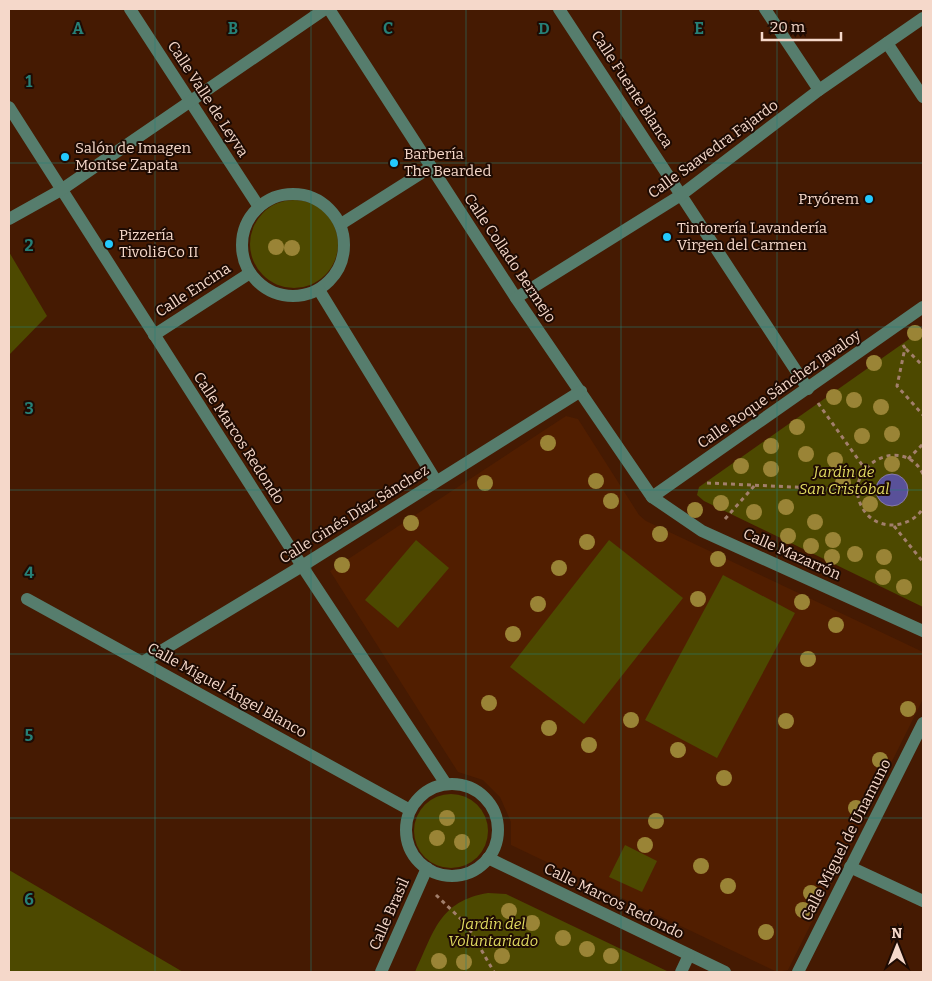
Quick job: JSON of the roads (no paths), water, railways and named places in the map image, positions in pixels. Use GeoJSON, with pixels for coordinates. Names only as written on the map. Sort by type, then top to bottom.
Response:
{"type":"FeatureCollection","features":[{"type":"Feature","properties":{"kind":"street","name":"Calle Valle de Leyva"},"geometry":{"type":"LineString","coordinates":[[130,9],[259,207]]}},
{"type":"Feature","properties":{"kind":"street"},"geometry":{"type":"LineString","coordinates":[[9,219],[61,190],[325,9]]}},
{"type":"Feature","properties":{"kind":"street","name":"Calle Collado Bermejo"},"geometry":{"type":"LineString","coordinates":[[330,9],[516,298],[652,496]]}},
{"type":"Feature","properties":{"kind":"street","name":"Calle Fuente Blanca"},"geometry":{"type":"LineString","coordinates":[[559,9],[808,388]]}},
{"type":"Feature","properties":{"kind":"street"},"geometry":{"type":"LineString","coordinates":[[766,9],[819,90]]}},
{"type":"Feature","properties":{"kind":"street","name":"Calle Saavedra Fajardo"},"geometry":{"type":"LineString","coordinates":[[516,298],[682,195],[819,90],[923,18]]}},
{"type":"Feature","properties":{"kind":"street"},"geometry":{"type":"LineString","coordinates":[[887,43],[923,97]]}},
{"type":"Feature","properties":{"kind":"street","name":"Calle Marcos Redondo"},"geometry":{"type":"LineString","coordinates":[[9,107],[302,566],[446,784]]}},
{"type":"Feature","properties":{"kind":"street"},"geometry":{"type":"LineString","coordinates":[[341,224],[431,167]]}},
{"type":"Feature","properties":{"kind":"street"},"geometry":{"type":"LineString","coordinates":[[291,194],[309,196],[325,204],[341,224],[344,232],[345,249],[341,265],[332,280],[319,290],[304,295],[289,296],[274,293],[260,284],[250,273],[244,260],[242,245],[247,224],[259,207],[274,197],[291,194]]}},
{"type":"Feature","properties":{"kind":"street","name":"Calle Encina"},"geometry":{"type":"LineString","coordinates":[[154,335],[250,273]]}},
{"type":"Feature","properties":{"kind":"street"},"geometry":{"type":"LineString","coordinates":[[319,290],[436,481]]}},
{"type":"Feature","properties":{"kind":"street","name":"Calle Roque Sánchez Javaloy"},"geometry":{"type":"LineString","coordinates":[[652,496],[923,307]]}},
{"type":"Feature","properties":{"kind":"street","name":"Calle Ginés Díaz Sánchez"},"geometry":{"type":"LineString","coordinates":[[143,662],[302,566],[581,391]]}},
{"type":"Feature","properties":{"kind":"street","name":"Calle Mazarrón"},"geometry":{"type":"LineString","coordinates":[[652,496],[702,531],[923,632]]}},
{"type":"Feature","properties":{"kind":"street","name":"Calle Miguel Ángel Blanco"},"geometry":{"type":"LineString","coordinates":[[28,599],[410,810]]}},
{"type":"Feature","properties":{"kind":"street","name":"Calle Miguel de Unamuno"},"geometry":{"type":"LineString","coordinates":[[798,972],[923,723]]}},
{"type":"Feature","properties":{"kind":"street"},"geometry":{"type":"LineString","coordinates":[[446,784],[461,785],[476,790],[488,800],[495,814],[498,829],[496,844],[488,858],[477,869],[463,875],[448,876],[434,872],[420,864],[411,853],[406,839],[406,825],[410,810],[418,798],[431,788],[446,784]]}},
{"type":"Feature","properties":{"kind":"street","name":"Calle Marcos Redondo"},"geometry":{"type":"LineString","coordinates":[[488,858],[725,972]]}},
{"type":"Feature","properties":{"kind":"street"},"geometry":{"type":"LineString","coordinates":[[850,867],[923,901]]}},
{"type":"Feature","properties":{"kind":"street","name":"Calle Brasil"},"geometry":{"type":"LineString","coordinates":[[380,972],[427,868]]}},
{"type":"Feature","properties":{"kind":"street"},"geometry":{"type":"LineString","coordinates":[[681,972],[689,955]]}},
{"type":"Feature","properties":{"kind":"place","name":"Salón de Imagen Montse Zapata"},"geometry":{"type":"Point","coordinates":[65,157]}},
{"type":"Feature","properties":{"kind":"place","name":"Barbería The Bearded"},"geometry":{"type":"Point","coordinates":[394,163]}},
{"type":"Feature","properties":{"kind":"place","name":"Pryórem"},"geometry":{"type":"Point","coordinates":[869,199]}},
{"type":"Feature","properties":{"kind":"place","name":"Tintorería Lavandería Virgen del Carmen"},"geometry":{"type":"Point","coordinates":[667,237]}},
{"type":"Feature","properties":{"kind":"place","name":"Pizzería Tivoli&Co II"},"geometry":{"type":"Point","coordinates":[109,244]}},
{"type":"Feature","properties":{"kind":"park label","name":"Jardín de San Cristóbal"},"geometry":{"type":"Point","coordinates":[844,480]}},
{"type":"Feature","properties":{"kind":"park label","name":"Jardín del Voluntariado"},"geometry":{"type":"Point","coordinates":[493,932]}}]}
